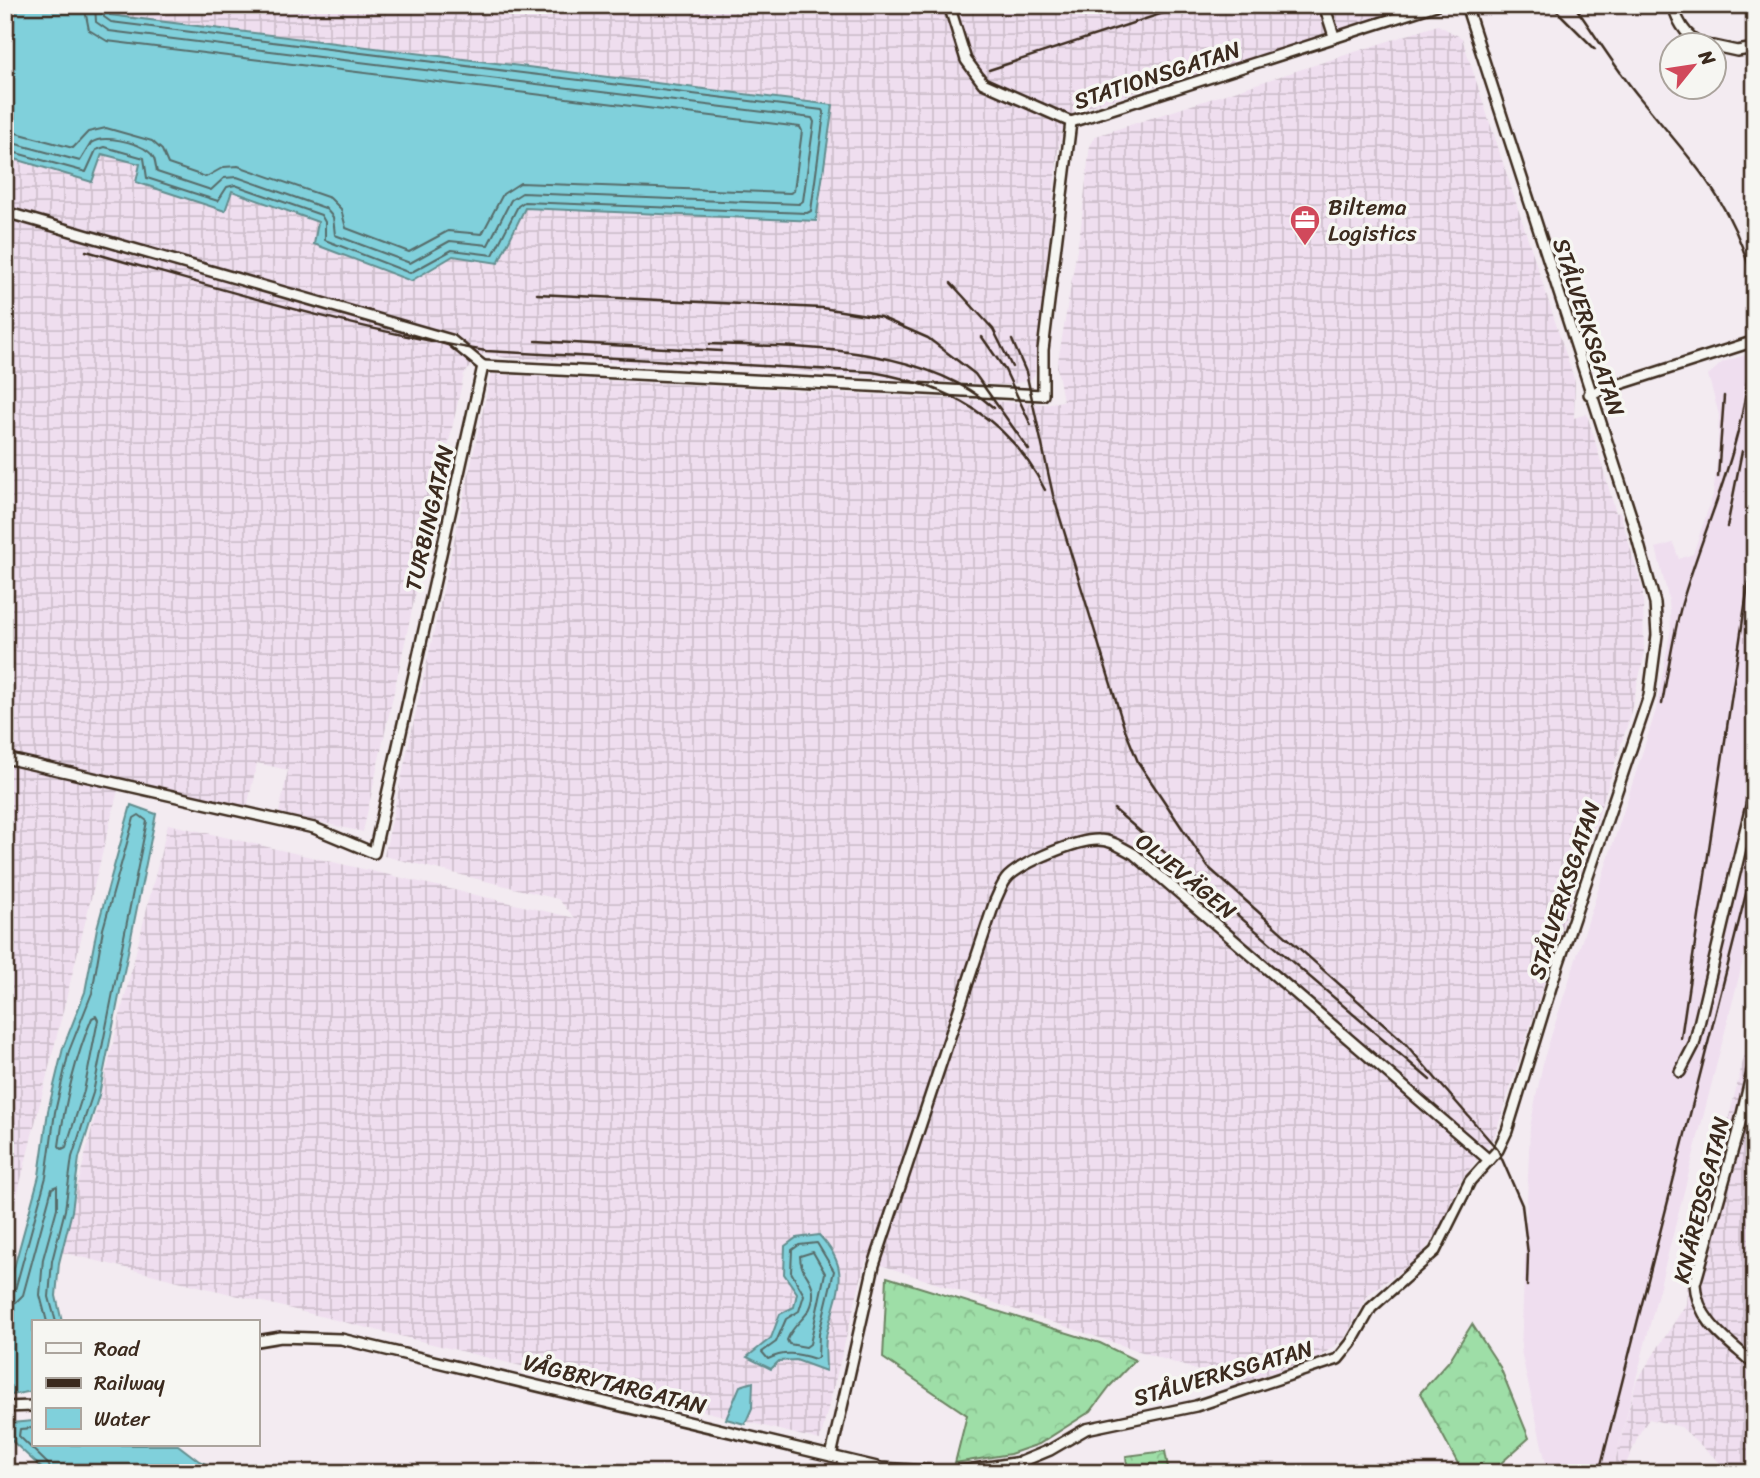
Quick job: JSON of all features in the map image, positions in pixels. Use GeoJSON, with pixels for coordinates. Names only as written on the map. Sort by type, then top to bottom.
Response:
{"type":"FeatureCollection","features":[{"type":"Feature","properties":{"kind":"street"},"geometry":{"type":"LineString","coordinates":[[949,5],[966,60],[984,83],[1071,122]]}},
{"type":"Feature","properties":{"kind":"street"},"geometry":{"type":"LineString","coordinates":[[1324,5],[1334,36]]}},
{"type":"Feature","properties":{"kind":"street","name":"STATIONSGATAN"},"geometry":{"type":"LineString","coordinates":[[483,366],[1043,395],[1043,350],[1071,122],[1436,5]]}},
{"type":"Feature","properties":{"kind":"street","name":"STÅLVERKSGATAN"},"geometry":{"type":"LineString","coordinates":[[961,1472],[1021,1462],[1050,1450],[1086,1429],[1196,1406],[1338,1359],[1351,1343],[1371,1308],[1435,1251],[1470,1181],[1498,1150],[1507,1131],[1556,971],[1649,696],[1655,664],[1656,614],[1648,571],[1466,5]]}},
{"type":"Feature","properties":{"kind":"street"},"geometry":{"type":"LineString","coordinates":[[1673,5],[1679,24],[1688,32]]}},
{"type":"Feature","properties":{"kind":"street"},"geometry":{"type":"LineString","coordinates":[[1728,49],[1737,51],[1755,48]]}},
{"type":"Feature","properties":{"kind":"street"},"geometry":{"type":"LineString","coordinates":[[5,212],[451,340],[483,366]]}},
{"type":"Feature","properties":{"kind":"street"},"geometry":{"type":"LineString","coordinates":[[1589,394],[1755,341]]}},
{"type":"Feature","properties":{"kind":"street","name":"TURBINGATAN"},"geometry":{"type":"LineString","coordinates":[[5,758],[314,828],[374,853],[483,366]]}},
{"type":"Feature","properties":{"kind":"street"},"geometry":{"type":"LineString","coordinates":[[1680,1072],[1694,1045],[1755,789]]}},
{"type":"Feature","properties":{"kind":"street","name":"OLJEVÄGEN"},"geometry":{"type":"LineString","coordinates":[[831,1456],[874,1265],[986,928],[1004,883],[1017,870],[1084,840],[1113,842],[1145,863],[1489,1160]]}},
{"type":"Feature","properties":{"kind":"street","name":"KNÄREDSGATAN"},"geometry":{"type":"LineString","coordinates":[[1755,1060],[1695,1284],[1699,1309],[1709,1322],[1755,1365]]}},
{"type":"Feature","properties":{"kind":"street","name":"VÅGBRYTARGATAN"},"geometry":{"type":"LineString","coordinates":[[259,1341],[281,1337],[341,1339],[881,1468],[961,1472]]}},
{"type":"Feature","properties":{"kind":"street"},"geometry":{"type":"LineString","coordinates":[[5,1407],[32,1406]]}},
{"type":"Feature","properties":{"kind":"shaded area"},"geometry":{"type":"Polygon","coordinates":[[[110,5],[1423,5],[1074,111],[1063,129],[1058,150],[1035,374],[1030,380],[1008,385],[761,368],[506,358],[484,353],[464,374],[363,832],[279,813],[288,770],[257,763],[247,807],[121,778],[5,1244],[5,156],[92,181],[102,153],[141,164],[136,181],[225,211],[231,191],[319,222],[432,270],[453,256],[498,263],[525,208],[816,221],[833,105],[110,15],[110,5]]]}},
{"type":"Feature","properties":{"kind":"shaded area"},"geometry":{"type":"Polygon","coordinates":[[[1438,25],[1462,38],[1575,382],[1574,418],[1587,414],[1616,513],[1620,512],[1643,591],[1644,657],[1628,723],[1495,1135],[1460,1182],[1440,1228],[1421,1256],[1369,1294],[1344,1339],[1319,1357],[1238,1384],[866,1260],[820,1440],[61,1252],[168,824],[575,918],[558,899],[384,856],[491,374],[1044,404],[1063,401],[1057,367],[1081,226],[1090,144],[1096,136],[1438,25]]]}},
{"type":"Feature","properties":{"kind":"shaded area"},"geometry":{"type":"Polygon","coordinates":[[[1755,352],[1755,914],[1612,1473],[1548,1473],[1521,1351],[1530,1127],[1544,1058],[1656,710],[1671,628],[1669,601],[1656,548],[1673,543],[1679,559],[1693,554],[1713,495],[1717,463],[1719,415],[1708,375],[1723,362],[1755,352]]]}},
{"type":"Feature","properties":{"kind":"shaded area"},"geometry":{"type":"Polygon","coordinates":[[[1755,1013],[1755,1473],[1731,1473],[1681,1427],[1649,1419],[1640,1432],[1622,1473],[1612,1473],[1636,1382],[1686,1304],[1688,1281],[1755,1013]]]}},
{"type":"Feature","properties":{"kind":"green space"},"geometry":{"type":"Polygon","coordinates":[[[887,1277],[1100,1343],[1135,1360],[1091,1411],[1039,1444],[1010,1454],[955,1463],[967,1415],[883,1358],[887,1277]]]}},
{"type":"Feature","properties":{"kind":"green space"},"geometry":{"type":"Polygon","coordinates":[[[1472,1324],[1500,1367],[1529,1438],[1490,1473],[1463,1473],[1420,1393],[1449,1361],[1472,1324]]]}},
{"type":"Feature","properties":{"kind":"green space"},"geometry":{"type":"Polygon","coordinates":[[[1165,1451],[1169,1473],[1128,1473],[1126,1456],[1165,1451]]]}},
{"type":"Feature","properties":{"kind":"water"},"geometry":{"type":"Polygon","coordinates":[[[5,5],[110,5],[110,15],[833,105],[816,221],[525,208],[498,263],[453,256],[411,281],[314,244],[318,222],[232,191],[225,211],[136,182],[140,164],[102,154],[92,182],[5,156],[5,5]]]}},
{"type":"Feature","properties":{"kind":"water"},"geometry":{"type":"Polygon","coordinates":[[[131,805],[156,814],[99,1095],[79,1158],[72,1211],[59,1263],[56,1296],[62,1320],[32,1320],[32,1391],[6,1396],[5,1301],[39,1176],[48,1111],[63,1048],[85,992],[97,928],[131,805]]]}},
{"type":"Feature","properties":{"kind":"water"},"geometry":{"type":"Polygon","coordinates":[[[819,1235],[830,1248],[839,1271],[838,1293],[826,1337],[826,1371],[796,1360],[779,1361],[771,1369],[747,1357],[771,1338],[780,1314],[794,1307],[797,1293],[784,1274],[785,1246],[796,1238],[819,1235]]]}},
{"type":"Feature","properties":{"kind":"water"},"geometry":{"type":"Polygon","coordinates":[[[753,1382],[752,1408],[745,1424],[726,1419],[740,1386],[753,1382]]]}},
{"type":"Feature","properties":{"kind":"water"},"geometry":{"type":"Polygon","coordinates":[[[32,1421],[32,1446],[179,1446],[199,1461],[225,1473],[47,1473],[11,1440],[11,1423],[32,1421]]]}},
{"type":"Feature","properties":{"kind":"railway"},"geometry":{"type":"LineString","coordinates":[[989,70],[1188,5]]}},
{"type":"Feature","properties":{"kind":"railway"},"geometry":{"type":"LineString","coordinates":[[1551,5],[1595,49]]}},
{"type":"Feature","properties":{"kind":"railway"},"geometry":{"type":"LineString","coordinates":[[1574,5],[1631,87],[1710,186],[1736,233],[1755,290]]}},
{"type":"Feature","properties":{"kind":"railway"},"geometry":{"type":"LineString","coordinates":[[86,251],[335,319],[486,351],[872,372],[900,378],[951,396],[994,424],[1013,443],[1045,490]]}},
{"type":"Feature","properties":{"kind":"railway"},"geometry":{"type":"LineString","coordinates":[[951,283],[993,329],[1012,367]]}},
{"type":"Feature","properties":{"kind":"railway"},"geometry":{"type":"LineString","coordinates":[[537,294],[822,308],[880,317],[928,338],[975,374],[1029,450]]}},
{"type":"Feature","properties":{"kind":"railway"},"geometry":{"type":"LineString","coordinates":[[982,337],[1005,370],[1031,425]]}},
{"type":"Feature","properties":{"kind":"railway"},"geometry":{"type":"LineString","coordinates":[[1012,340],[1026,372],[1053,495],[1124,727],[1138,762],[1208,867],[1403,1041],[1498,1150],[1522,1205],[1528,1254],[1527,1286]]}},
{"type":"Feature","properties":{"kind":"railway"},"geometry":{"type":"LineString","coordinates":[[536,341],[721,351]]}},
{"type":"Feature","properties":{"kind":"railway"},"geometry":{"type":"LineString","coordinates":[[710,344],[821,349],[896,361],[932,372],[965,387],[994,408]]}},
{"type":"Feature","properties":{"kind":"railway"},"geometry":{"type":"LineString","coordinates":[[1662,704],[1682,603],[1729,462],[1744,405],[1748,375]]}},
{"type":"Feature","properties":{"kind":"railway"},"geometry":{"type":"LineString","coordinates":[[1718,477],[1724,396]]}},
{"type":"Feature","properties":{"kind":"railway"},"geometry":{"type":"LineString","coordinates":[[1727,527],[1742,451]]}},
{"type":"Feature","properties":{"kind":"railway"},"geometry":{"type":"LineString","coordinates":[[1681,1038],[1755,538]]}},
{"type":"Feature","properties":{"kind":"railway"},"geometry":{"type":"LineString","coordinates":[[1114,809],[1430,1080]]}},
{"type":"Feature","properties":{"kind":"railway"},"geometry":{"type":"LineString","coordinates":[[1599,1473],[1755,858]]}},
{"type":"Feature","properties":{"kind":"place","name":"Biltema Logistics"},"geometry":{"type":"Point","coordinates":[1305,247]}}]}
